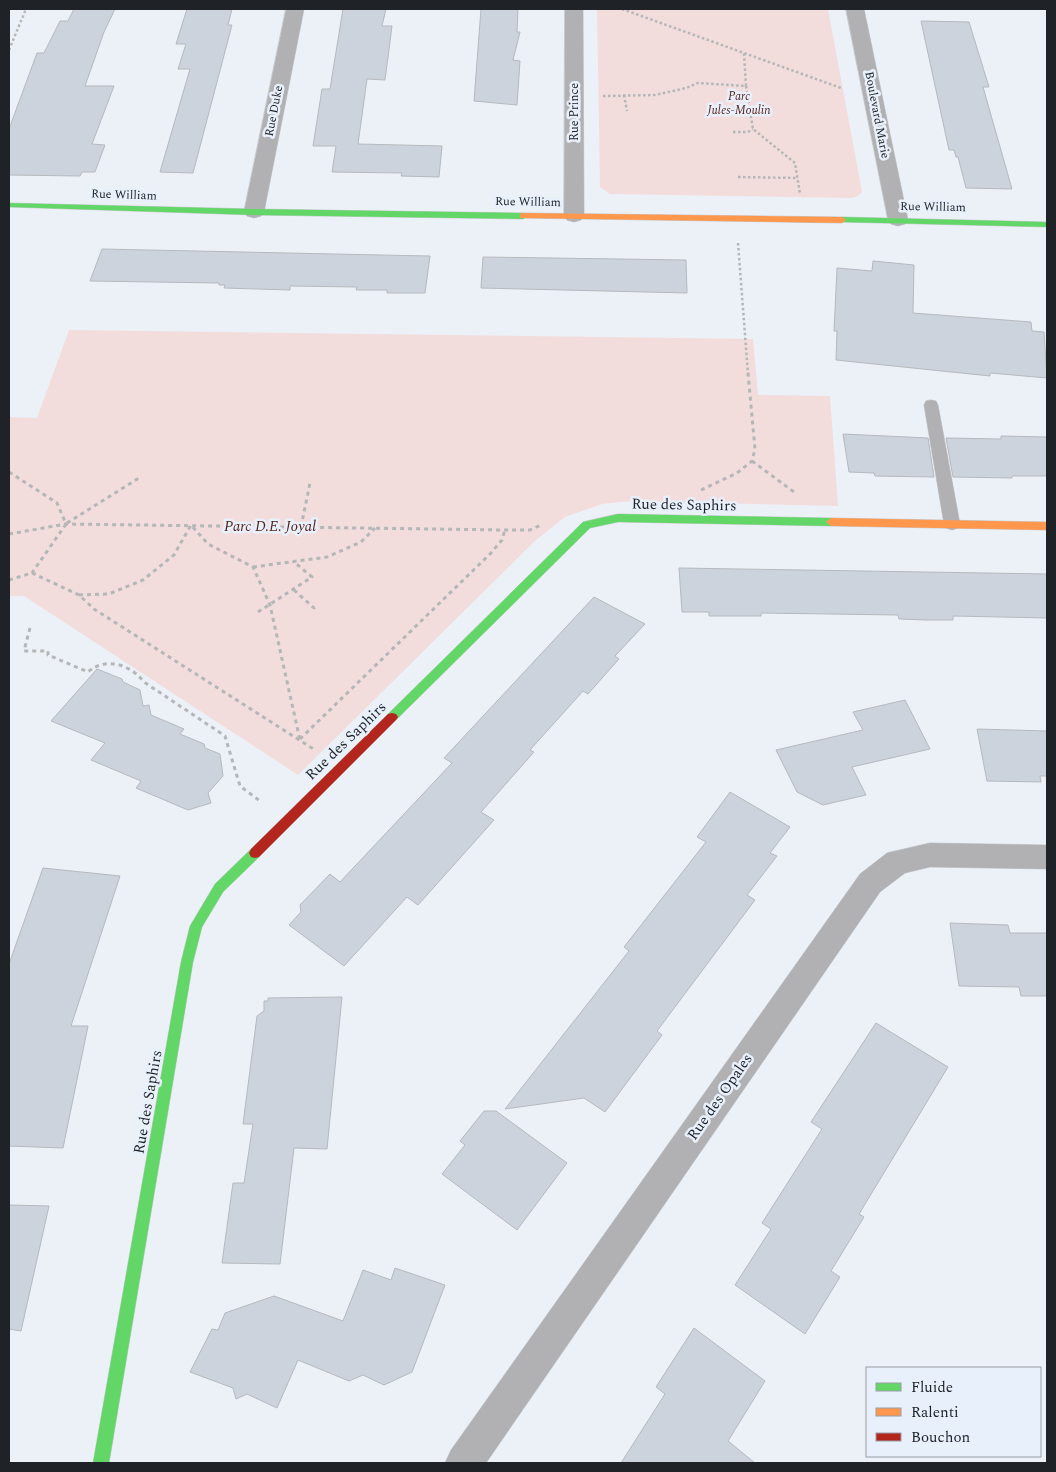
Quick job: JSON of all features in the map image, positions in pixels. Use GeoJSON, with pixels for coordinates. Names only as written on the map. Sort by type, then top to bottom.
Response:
{"type":"FeatureCollection","features":[{"type":"Feature","properties":{"kind":"street","name":"Rue Duke"},"geometry":{"type":"LineString","coordinates":[[254,212],[295,9]]}},
{"type":"Feature","properties":{"kind":"street","name":"Rue Prince"},"geometry":{"type":"LineString","coordinates":[[574,9],[574,216]]}},
{"type":"Feature","properties":{"kind":"street","name":"Boulevard Marie"},"geometry":{"type":"LineString","coordinates":[[855,9],[898,220]]}},
{"type":"Feature","properties":{"kind":"street","name":"Rue William"},"geometry":{"type":"LineString","coordinates":[[9,205],[254,212],[898,220],[1047,225]]}},
{"type":"Feature","properties":{"kind":"street","name":"Rue des Saphirs"},"geometry":{"type":"LineString","coordinates":[[101,1463],[186,972],[196,926],[219,888],[286,821],[587,526],[618,518],[836,524],[1047,526]]}},
{"type":"Feature","properties":{"kind":"street","name":"Rue des Opales"},"geometry":{"type":"LineString","coordinates":[[464,1463],[870,883],[897,862],[930,855],[1047,858]]}},
{"type":"Feature","properties":{"kind":"lane"},"geometry":{"type":"LineString","coordinates":[[931,406],[952,524]]}},
{"type":"Feature","properties":{"kind":"path"},"geometry":{"type":"LineString","coordinates":[[9,50],[26,9]]}},
{"type":"Feature","properties":{"kind":"path"},"geometry":{"type":"LineString","coordinates":[[622,9],[847,90]]}},
{"type":"Feature","properties":{"kind":"path"},"geometry":{"type":"LineString","coordinates":[[744,53],[746,86],[753,129],[795,163],[801,200]]}},
{"type":"Feature","properties":{"kind":"path"},"geometry":{"type":"LineString","coordinates":[[595,96],[656,95],[686,88],[698,83],[746,86]]}},
{"type":"Feature","properties":{"kind":"path"},"geometry":{"type":"LineString","coordinates":[[624,96],[627,111]]}},
{"type":"Feature","properties":{"kind":"path"},"geometry":{"type":"LineString","coordinates":[[733,132],[748,132],[753,129]]}},
{"type":"Feature","properties":{"kind":"path"},"geometry":{"type":"LineString","coordinates":[[738,178],[798,178]]}},
{"type":"Feature","properties":{"kind":"path"},"geometry":{"type":"LineString","coordinates":[[737,235],[755,450],[752,461],[737,473]]}},
{"type":"Feature","properties":{"kind":"path"},"geometry":{"type":"LineString","coordinates":[[9,472],[57,504],[66,524]]}},
{"type":"Feature","properties":{"kind":"path"},"geometry":{"type":"LineString","coordinates":[[9,580],[32,573],[66,524],[138,478]]}},
{"type":"Feature","properties":{"kind":"path"},"geometry":{"type":"LineString","coordinates":[[301,527],[310,483]]}},
{"type":"Feature","properties":{"kind":"path"},"geometry":{"type":"LineString","coordinates":[[9,534],[66,524],[506,530],[502,540],[492,553],[300,740]]}},
{"type":"Feature","properties":{"kind":"path"},"geometry":{"type":"LineString","coordinates":[[191,525],[208,544],[253,566],[328,557],[361,542],[375,528]]}},
{"type":"Feature","properties":{"kind":"path"},"geometry":{"type":"LineString","coordinates":[[79,594],[109,594],[143,580],[174,555],[191,525]]}},
{"type":"Feature","properties":{"kind":"path"},"geometry":{"type":"LineString","coordinates":[[258,612],[312,577],[293,561]]}},
{"type":"Feature","properties":{"kind":"path"},"geometry":{"type":"LineString","coordinates":[[253,566],[270,605],[300,740]]}},
{"type":"Feature","properties":{"kind":"path"},"geometry":{"type":"LineString","coordinates":[[32,573],[79,594],[94,609],[300,740],[340,768]]}},
{"type":"Feature","properties":{"kind":"path"},"geometry":{"type":"LineString","coordinates":[[294,590],[314,608],[316,607]]}},
{"type":"Feature","properties":{"kind":"path"},"geometry":{"type":"LineString","coordinates":[[30,628],[24,651],[48,652],[48,655],[88,672],[95,666],[103,664],[123,666],[134,671],[144,682],[225,736],[240,786],[286,821]]}},
{"type":"Feature","properties":{"kind":"green space","name":"Parc Jules-Moulin"},"geometry":{"type":"Polygon","coordinates":[[[597,9],[828,9],[862,192],[858,196],[851,198],[610,194],[600,187],[597,9]]]}},
{"type":"Feature","properties":{"kind":"green space","name":"Parc D.E. Joyal"},"geometry":{"type":"Polygon","coordinates":[[[69,330],[753,339],[758,395],[830,396],[838,506],[631,501],[602,504],[565,517],[536,540],[298,775],[24,596],[9,596],[9,417],[37,418],[69,330]]]}},
{"type":"Feature","properties":{"kind":"building"},"geometry":{"type":"Polygon","coordinates":[[[74,9],[115,9],[104,32],[85,86],[114,86],[92,144],[105,145],[95,172],[82,172],[80,176],[9,175],[9,129],[37,53],[44,53],[60,21],[68,21],[74,9]]]}},
{"type":"Feature","properties":{"kind":"building"},"geometry":{"type":"Polygon","coordinates":[[[187,9],[232,9],[228,25],[232,25],[193,173],[160,172],[190,69],[178,69],[186,44],[176,44],[187,9]]]}},
{"type":"Feature","properties":{"kind":"building"},"geometry":{"type":"Polygon","coordinates":[[[343,9],[386,9],[382,26],[392,26],[385,80],[367,79],[358,144],[442,146],[439,177],[401,176],[402,173],[332,172],[336,146],[313,146],[322,89],[330,89],[343,9]]]}},
{"type":"Feature","properties":{"kind":"building"},"geometry":{"type":"Polygon","coordinates":[[[481,9],[518,9],[517,32],[520,32],[513,60],[520,61],[517,105],[474,101],[481,9]]]}},
{"type":"Feature","properties":{"kind":"building"},"geometry":{"type":"Polygon","coordinates":[[[921,21],[969,22],[989,87],[983,87],[1012,189],[966,188],[958,157],[956,157],[954,150],[949,150],[921,21]]]}},
{"type":"Feature","properties":{"kind":"building"},"geometry":{"type":"Polygon","coordinates":[[[102,249],[430,256],[425,293],[387,293],[387,290],[356,290],[357,287],[290,286],[290,290],[224,288],[225,285],[219,285],[219,283],[90,281],[102,249]]]}},
{"type":"Feature","properties":{"kind":"building"},"geometry":{"type":"Polygon","coordinates":[[[483,257],[686,260],[687,293],[481,288],[483,257]]]}},
{"type":"Feature","properties":{"kind":"building"},"geometry":{"type":"Polygon","coordinates":[[[873,261],[914,265],[913,313],[1031,322],[1032,331],[1044,332],[1047,378],[990,373],[990,376],[836,360],[837,331],[834,331],[837,268],[872,271],[873,261]]]}},
{"type":"Feature","properties":{"kind":"building"},"geometry":{"type":"Polygon","coordinates":[[[843,434],[928,438],[934,477],[875,476],[874,473],[849,472],[843,434]]]}},
{"type":"Feature","properties":{"kind":"building"},"geometry":{"type":"Polygon","coordinates":[[[1001,436],[1047,437],[1047,476],[1012,476],[1012,478],[953,477],[946,438],[1001,439],[1001,436]]]}},
{"type":"Feature","properties":{"kind":"building"},"geometry":{"type":"Polygon","coordinates":[[[679,568],[1047,574],[1047,618],[953,616],[953,620],[926,620],[899,619],[898,615],[761,613],[761,616],[709,616],[709,612],[682,612],[679,568]]]}},
{"type":"Feature","properties":{"kind":"building"},"geometry":{"type":"Polygon","coordinates":[[[594,597],[645,624],[615,656],[619,659],[588,694],[583,691],[530,750],[534,752],[481,812],[494,820],[418,905],[407,897],[344,966],[289,925],[301,912],[300,905],[330,874],[340,882],[452,763],[444,758],[594,597]]]}},
{"type":"Feature","properties":{"kind":"building"},"geometry":{"type":"Polygon","coordinates":[[[97,669],[122,679],[123,682],[140,690],[143,706],[149,705],[151,715],[184,729],[180,734],[204,744],[205,748],[220,754],[223,776],[208,793],[211,803],[188,810],[136,788],[141,781],[91,760],[105,743],[51,721],[97,669]]]}},
{"type":"Feature","properties":{"kind":"building"},"geometry":{"type":"Polygon","coordinates":[[[905,700],[930,749],[852,767],[866,795],[823,805],[797,792],[776,750],[863,730],[853,712],[905,700]]]}},
{"type":"Feature","properties":{"kind":"building"},"geometry":{"type":"Polygon","coordinates":[[[977,729],[1047,731],[1047,776],[1040,776],[1041,782],[987,781],[977,729]]]}},
{"type":"Feature","properties":{"kind":"building"},"geometry":{"type":"Polygon","coordinates":[[[730,792],[790,827],[770,853],[777,856],[747,895],[755,900],[657,1031],[662,1035],[605,1112],[584,1098],[505,1109],[629,951],[624,947],[706,842],[697,837],[730,792]]]}},
{"type":"Feature","properties":{"kind":"building"},"geometry":{"type":"Polygon","coordinates":[[[43,868],[120,876],[71,1026],[88,1026],[63,1148],[9,1146],[9,964],[43,868]]]}},
{"type":"Feature","properties":{"kind":"building"},"geometry":{"type":"Polygon","coordinates":[[[950,923],[1008,925],[1010,933],[1047,933],[1047,996],[1021,996],[1019,987],[959,986],[950,923]]]}},
{"type":"Feature","properties":{"kind":"building"},"geometry":{"type":"Polygon","coordinates":[[[342,997],[327,1149],[294,1148],[280,1264],[222,1263],[233,1183],[244,1183],[253,1124],[243,1124],[257,1016],[264,1011],[264,1001],[268,1001],[268,998],[342,997]]]}},
{"type":"Feature","properties":{"kind":"building"},"geometry":{"type":"Polygon","coordinates":[[[876,1023],[948,1067],[859,1214],[864,1217],[831,1271],[840,1277],[805,1334],[735,1285],[771,1229],[762,1223],[822,1129],[811,1122],[876,1023]]]}},
{"type":"Feature","properties":{"kind":"building"},"geometry":{"type":"Polygon","coordinates":[[[484,1111],[496,1111],[567,1163],[517,1230],[442,1174],[465,1145],[460,1141],[484,1111]]]}},
{"type":"Feature","properties":{"kind":"building"},"geometry":{"type":"Polygon","coordinates":[[[9,1205],[49,1206],[21,1331],[9,1329],[9,1205]]]}},
{"type":"Feature","properties":{"kind":"building"},"geometry":{"type":"Polygon","coordinates":[[[395,1268],[445,1285],[412,1372],[384,1385],[363,1375],[349,1381],[298,1360],[277,1408],[247,1394],[236,1399],[233,1388],[190,1372],[212,1329],[218,1330],[225,1313],[274,1296],[343,1321],[363,1270],[391,1280],[395,1268]]]}},
{"type":"Feature","properties":{"kind":"building"},"geometry":{"type":"Polygon","coordinates":[[[694,1328],[765,1381],[728,1441],[755,1463],[621,1463],[665,1394],[656,1387],[694,1328]]]}},
{"type":"Feature","properties":{"kind":"traffic: fast"},"geometry":{"type":"LineString","coordinates":[[9,205],[254,212],[523,216]]}},
{"type":"Feature","properties":{"kind":"traffic: fast"},"geometry":{"type":"LineString","coordinates":[[842,220],[1047,225]]}},
{"type":"Feature","properties":{"kind":"traffic: fast"},"geometry":{"type":"LineString","coordinates":[[392,717],[587,525],[618,518],[831,522]]}},
{"type":"Feature","properties":{"kind":"traffic: fast"},"geometry":{"type":"LineString","coordinates":[[101,1463],[187,962],[196,926],[219,888],[255,853]]}},
{"type":"Feature","properties":{"kind":"traffic: slow"},"geometry":{"type":"LineString","coordinates":[[523,216],[842,220]]}},
{"type":"Feature","properties":{"kind":"traffic: slow"},"geometry":{"type":"LineString","coordinates":[[831,522],[1047,526]]}},
{"type":"Feature","properties":{"kind":"traffic: jam"},"geometry":{"type":"LineString","coordinates":[[255,853],[392,717]]}}]}
